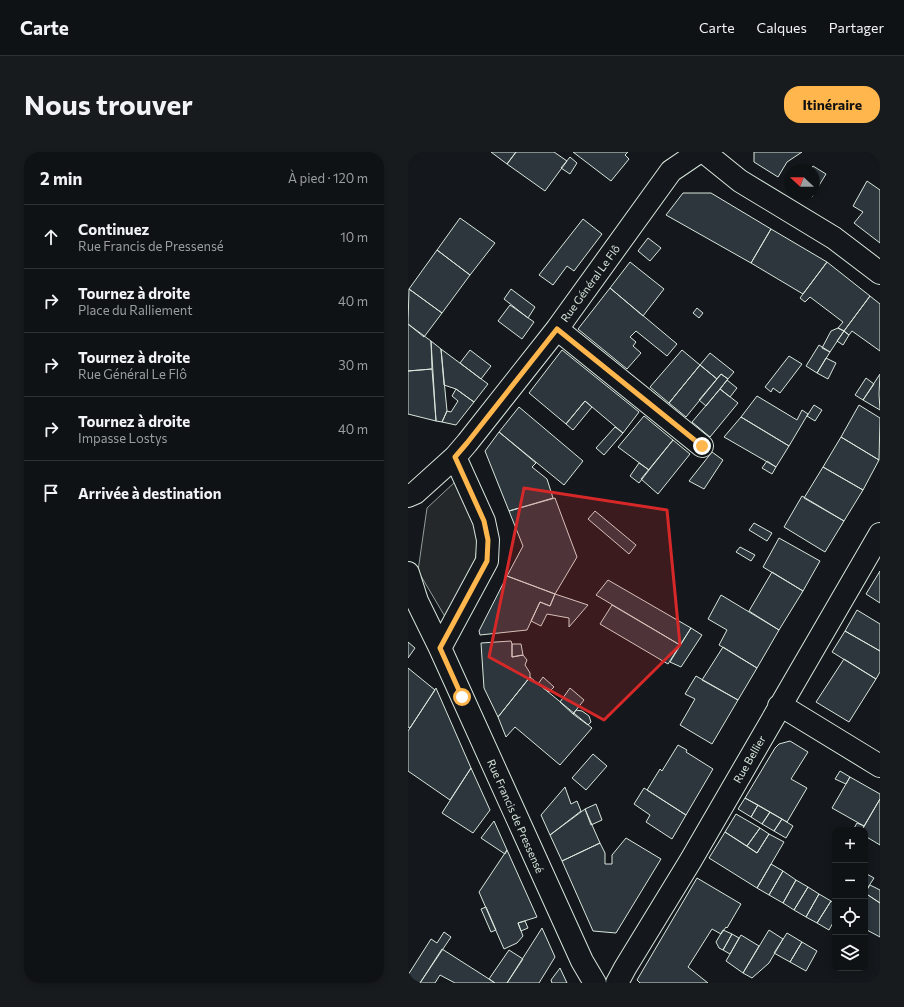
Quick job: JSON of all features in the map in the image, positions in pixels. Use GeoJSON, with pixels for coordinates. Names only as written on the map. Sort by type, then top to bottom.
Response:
{"type":"FeatureCollection","features":[{"type":"Feature","properties":{"kind":"street","name":"Rue Général Le Flô"},"geometry":{"type":"LineString","coordinates":[[408,496],[415,493],[455,457],[467,443],[557,329],[672,171],[699,152]]}},
{"type":"Feature","properties":{"kind":"street"},"geometry":{"type":"LineString","coordinates":[[704,152],[740,181],[834,238],[880,273]]}},
{"type":"Feature","properties":{"kind":"street"},"geometry":{"type":"LineString","coordinates":[[557,329],[702,446]]}},
{"type":"Feature","properties":{"kind":"street"},"geometry":{"type":"LineString","coordinates":[[440,648],[487,561],[488,540],[484,521],[455,457]]}},
{"type":"Feature","properties":{"kind":"street","name":"Rue Bellier"},"geometry":{"type":"LineString","coordinates":[[617,983],[691,860],[880,534]]}},
{"type":"Feature","properties":{"kind":"street","name":"Rue Francis de Pressensé"},"geometry":{"type":"LineString","coordinates":[[408,573],[417,600],[579,954],[595,983]]}},
{"type":"Feature","properties":{"kind":"street"},"geometry":{"type":"LineString","coordinates":[[779,706],[880,766]]}},
{"type":"Feature","properties":{"kind":"highlighted area"},"geometry":{"type":"Polygon","coordinates":[[[524,488],[667,510],[680,645],[604,720],[489,657],[524,488]]]}},
{"type":"Feature","properties":{"kind":"shaded area"},"geometry":{"type":"Polygon","coordinates":[[[456,481],[479,534],[473,574],[447,620],[418,571],[427,508],[456,481]]]}},
{"type":"Feature","properties":{"kind":"building"},"geometry":{"type":"Polygon","coordinates":[[[491,152],[516,152],[507,164],[491,152]]]}},
{"type":"Feature","properties":{"kind":"building"},"geometry":{"type":"Polygon","coordinates":[[[516,152],[554,152],[567,161],[545,191],[507,164],[516,152]]]}},
{"type":"Feature","properties":{"kind":"building"},"geometry":{"type":"Polygon","coordinates":[[[573,152],[628,152],[625,155],[629,159],[611,181],[573,152]]]}},
{"type":"Feature","properties":{"kind":"building"},"geometry":{"type":"Polygon","coordinates":[[[754,152],[802,152],[784,164],[784,167],[778,177],[754,162],[754,152]]]}},
{"type":"Feature","properties":{"kind":"building"},"geometry":{"type":"Polygon","coordinates":[[[570,157],[577,163],[570,174],[561,168],[570,157]]]}},
{"type":"Feature","properties":{"kind":"building"},"geometry":{"type":"Polygon","coordinates":[[[820,170],[826,174],[820,184],[820,170]]]}},
{"type":"Feature","properties":{"kind":"building"},"geometry":{"type":"Polygon","coordinates":[[[867,181],[880,190],[880,243],[854,223],[863,212],[853,206],[867,181]]]}},
{"type":"Feature","properties":{"kind":"building"},"geometry":{"type":"Polygon","coordinates":[[[683,193],[711,193],[771,229],[751,263],[666,215],[683,193]]]}},
{"type":"Feature","properties":{"kind":"building"},"geometry":{"type":"Polygon","coordinates":[[[460,218],[495,243],[470,275],[437,250],[460,218]]]}},
{"type":"Feature","properties":{"kind":"building"},"geometry":{"type":"Polygon","coordinates":[[[583,219],[602,234],[574,271],[567,266],[553,285],[539,275],[583,219]]]}},
{"type":"Feature","properties":{"kind":"building"},"geometry":{"type":"Polygon","coordinates":[[[771,229],[827,262],[803,294],[751,263],[771,229]]]}},
{"type":"Feature","properties":{"kind":"building"},"geometry":{"type":"Polygon","coordinates":[[[648,238],[661,248],[650,261],[638,251],[648,238]]]}},
{"type":"Feature","properties":{"kind":"building"},"geometry":{"type":"Polygon","coordinates":[[[437,250],[470,275],[442,313],[409,289],[437,250]]]}},
{"type":"Feature","properties":{"kind":"building"},"geometry":{"type":"Polygon","coordinates":[[[630,262],[664,289],[643,316],[610,288],[630,262]]]}},
{"type":"Feature","properties":{"kind":"building"},"geometry":{"type":"Polygon","coordinates":[[[827,262],[870,296],[844,331],[838,328],[843,322],[810,297],[805,302],[800,298],[827,262]]]}},
{"type":"Feature","properties":{"kind":"building"},"geometry":{"type":"Polygon","coordinates":[[[610,288],[677,344],[667,356],[636,331],[630,337],[636,342],[633,346],[641,353],[627,369],[578,329],[610,288]]]}},
{"type":"Feature","properties":{"kind":"building"},"geometry":{"type":"Polygon","coordinates":[[[409,289],[442,313],[424,337],[408,324],[409,289]]]}},
{"type":"Feature","properties":{"kind":"building"},"geometry":{"type":"Polygon","coordinates":[[[511,289],[535,307],[528,318],[504,299],[511,289]]]}},
{"type":"Feature","properties":{"kind":"building"},"geometry":{"type":"Polygon","coordinates":[[[870,296],[880,304],[880,351],[852,331],[849,335],[844,331],[870,296]]]}},
{"type":"Feature","properties":{"kind":"building"},"geometry":{"type":"Polygon","coordinates":[[[510,305],[534,322],[522,339],[498,321],[510,305]]]}},
{"type":"Feature","properties":{"kind":"building"},"geometry":{"type":"Polygon","coordinates":[[[697,308],[703,313],[699,318],[693,313],[697,308]]]}},
{"type":"Feature","properties":{"kind":"building"},"geometry":{"type":"Polygon","coordinates":[[[408,324],[431,341],[432,369],[408,371],[408,324]]]}},
{"type":"Feature","properties":{"kind":"building"},"geometry":{"type":"Polygon","coordinates":[[[838,328],[844,331],[830,352],[822,348],[831,331],[838,328]]]}},
{"type":"Feature","properties":{"kind":"building"},"geometry":{"type":"Polygon","coordinates":[[[844,331],[849,335],[843,345],[837,341],[844,331]]]}},
{"type":"Feature","properties":{"kind":"building"},"geometry":{"type":"Polygon","coordinates":[[[431,341],[441,349],[447,411],[442,422],[436,421],[431,341]]]}},
{"type":"Feature","properties":{"kind":"building"},"geometry":{"type":"Polygon","coordinates":[[[819,345],[830,352],[817,373],[806,366],[819,345]]]}},
{"type":"Feature","properties":{"kind":"building"},"geometry":{"type":"Polygon","coordinates":[[[441,349],[488,384],[474,402],[456,389],[444,385],[441,349]]]}},
{"type":"Feature","properties":{"kind":"building"},"geometry":{"type":"Polygon","coordinates":[[[470,350],[491,366],[481,379],[460,363],[470,350]]]}},
{"type":"Feature","properties":{"kind":"building"},"geometry":{"type":"Polygon","coordinates":[[[562,350],[639,412],[623,433],[585,401],[566,424],[529,393],[562,350]]]}},
{"type":"Feature","properties":{"kind":"building"},"geometry":{"type":"Polygon","coordinates":[[[682,350],[700,365],[669,403],[650,387],[682,350]]]}},
{"type":"Feature","properties":{"kind":"building"},"geometry":{"type":"Polygon","coordinates":[[[710,353],[734,372],[728,379],[721,374],[717,379],[700,365],[710,353]]]}},
{"type":"Feature","properties":{"kind":"building"},"geometry":{"type":"Polygon","coordinates":[[[789,356],[802,364],[780,393],[773,388],[771,392],[765,387],[789,356]]]}},
{"type":"Feature","properties":{"kind":"building"},"geometry":{"type":"Polygon","coordinates":[[[826,358],[836,363],[828,379],[817,373],[826,358]]]}},
{"type":"Feature","properties":{"kind":"building"},"geometry":{"type":"Polygon","coordinates":[[[700,365],[717,379],[686,417],[669,403],[700,365]]]}},
{"type":"Feature","properties":{"kind":"building"},"geometry":{"type":"Polygon","coordinates":[[[432,369],[436,421],[408,414],[408,371],[432,369]]]}},
{"type":"Feature","properties":{"kind":"building"},"geometry":{"type":"Polygon","coordinates":[[[721,374],[728,379],[706,406],[699,400],[721,374]]]}},
{"type":"Feature","properties":{"kind":"building"},"geometry":{"type":"Polygon","coordinates":[[[880,374],[879,394],[880,410],[863,400],[880,374]]]}},
{"type":"Feature","properties":{"kind":"building"},"geometry":{"type":"Polygon","coordinates":[[[866,378],[874,384],[863,400],[855,395],[866,378]]]}},
{"type":"Feature","properties":{"kind":"building"},"geometry":{"type":"Polygon","coordinates":[[[727,380],[737,388],[730,397],[720,389],[727,380]]]}},
{"type":"Feature","properties":{"kind":"building"},"geometry":{"type":"Polygon","coordinates":[[[456,389],[474,402],[456,425],[442,422],[447,411],[451,412],[458,401],[452,396],[456,389]]]}},
{"type":"Feature","properties":{"kind":"building"},"geometry":{"type":"Polygon","coordinates":[[[720,389],[738,403],[710,437],[692,422],[720,389]]]}},
{"type":"Feature","properties":{"kind":"building"},"geometry":{"type":"Polygon","coordinates":[[[757,396],[797,420],[802,410],[808,414],[789,446],[741,417],[757,396]]]}},
{"type":"Feature","properties":{"kind":"building"},"geometry":{"type":"Polygon","coordinates":[[[585,401],[592,407],[573,430],[566,424],[585,401]]]}},
{"type":"Feature","properties":{"kind":"building"},"geometry":{"type":"Polygon","coordinates":[[[814,405],[822,410],[815,421],[807,416],[814,405]]]}},
{"type":"Feature","properties":{"kind":"building"},"geometry":{"type":"Polygon","coordinates":[[[859,405],[880,418],[879,460],[841,437],[859,405]]]}},
{"type":"Feature","properties":{"kind":"building"},"geometry":{"type":"Polygon","coordinates":[[[519,407],[583,461],[564,485],[499,432],[519,407]]]}},
{"type":"Feature","properties":{"kind":"building"},"geometry":{"type":"Polygon","coordinates":[[[644,416],[673,440],[649,470],[618,447],[644,416]]]}},
{"type":"Feature","properties":{"kind":"building"},"geometry":{"type":"Polygon","coordinates":[[[741,417],[789,446],[776,467],[724,437],[741,417]]]}},
{"type":"Feature","properties":{"kind":"building"},"geometry":{"type":"Polygon","coordinates":[[[615,427],[623,433],[604,455],[596,448],[615,427]]]}},
{"type":"Feature","properties":{"kind":"building"},"geometry":{"type":"Polygon","coordinates":[[[499,432],[536,463],[532,467],[547,479],[553,498],[509,511],[485,451],[499,432]]]}},
{"type":"Feature","properties":{"kind":"building"},"geometry":{"type":"Polygon","coordinates":[[[841,437],[879,460],[863,490],[823,467],[841,437]]]}},
{"type":"Feature","properties":{"kind":"building"},"geometry":{"type":"Polygon","coordinates":[[[673,440],[690,454],[658,494],[641,479],[673,440]]]}},
{"type":"Feature","properties":{"kind":"building"},"geometry":{"type":"Polygon","coordinates":[[[712,452],[723,460],[704,489],[689,481],[712,452]]]}},
{"type":"Feature","properties":{"kind":"building"},"geometry":{"type":"Polygon","coordinates":[[[767,461],[776,467],[772,474],[762,468],[767,461]]]}},
{"type":"Feature","properties":{"kind":"building"},"geometry":{"type":"Polygon","coordinates":[[[639,463],[649,470],[639,483],[630,476],[639,463]]]}},
{"type":"Feature","properties":{"kind":"building"},"geometry":{"type":"Polygon","coordinates":[[[823,467],[863,490],[844,521],[804,498],[823,467]]]}},
{"type":"Feature","properties":{"kind":"building"},"geometry":{"type":"Polygon","coordinates":[[[802,496],[844,521],[825,552],[784,527],[802,496]]]}},
{"type":"Feature","properties":{"kind":"building"},"geometry":{"type":"Polygon","coordinates":[[[555,498],[577,557],[555,594],[507,576],[523,546],[509,511],[555,498]]]}},
{"type":"Feature","properties":{"kind":"building"},"geometry":{"type":"Polygon","coordinates":[[[595,511],[636,545],[629,554],[588,519],[595,511]]]}},
{"type":"Feature","properties":{"kind":"building"},"geometry":{"type":"Polygon","coordinates":[[[754,523],[772,533],[767,541],[749,530],[754,523]]]}},
{"type":"Feature","properties":{"kind":"building"},"geometry":{"type":"Polygon","coordinates":[[[779,538],[820,561],[803,591],[763,567],[779,538]]]}},
{"type":"Feature","properties":{"kind":"building"},"geometry":{"type":"Polygon","coordinates":[[[740,547],[755,555],[751,561],[736,552],[740,547]]]}},
{"type":"Feature","properties":{"kind":"building"},"geometry":{"type":"Polygon","coordinates":[[[880,571],[880,603],[866,594],[880,571]]]}},
{"type":"Feature","properties":{"kind":"building"},"geometry":{"type":"Polygon","coordinates":[[[772,572],[803,591],[779,630],[749,611],[772,572]]]}},
{"type":"Feature","properties":{"kind":"building"},"geometry":{"type":"Polygon","coordinates":[[[507,576],[555,594],[550,606],[540,602],[527,630],[480,635],[479,631],[507,576]]]}},
{"type":"Feature","properties":{"kind":"building"},"geometry":{"type":"Polygon","coordinates":[[[608,580],[691,628],[680,645],[596,595],[608,580]]]}},
{"type":"Feature","properties":{"kind":"building"},"geometry":{"type":"Polygon","coordinates":[[[555,594],[588,605],[569,627],[569,618],[547,614],[541,626],[531,621],[540,602],[550,606],[555,594]]]}},
{"type":"Feature","properties":{"kind":"building"},"geometry":{"type":"Polygon","coordinates":[[[721,595],[779,630],[757,668],[719,645],[727,630],[708,619],[721,595]]]}},
{"type":"Feature","properties":{"kind":"building"},"geometry":{"type":"Polygon","coordinates":[[[612,605],[680,645],[668,664],[600,624],[612,605]]]}},
{"type":"Feature","properties":{"kind":"building"},"geometry":{"type":"Polygon","coordinates":[[[857,610],[880,624],[880,651],[845,631],[857,610]]]}},
{"type":"Feature","properties":{"kind":"building"},"geometry":{"type":"Polygon","coordinates":[[[691,628],[702,635],[681,667],[670,662],[691,628]]]}},
{"type":"Feature","properties":{"kind":"building"},"geometry":{"type":"Polygon","coordinates":[[[845,631],[880,651],[880,672],[876,679],[832,652],[845,631]]]}},
{"type":"Feature","properties":{"kind":"building"},"geometry":{"type":"Polygon","coordinates":[[[511,641],[512,657],[523,655],[527,660],[525,665],[530,673],[530,677],[498,717],[484,688],[481,643],[511,641]]]}},
{"type":"Feature","properties":{"kind":"building"},"geometry":{"type":"Polygon","coordinates":[[[408,642],[415,648],[408,658],[408,642]]]}},
{"type":"Feature","properties":{"kind":"building"},"geometry":{"type":"Polygon","coordinates":[[[512,644],[521,644],[523,655],[512,657],[512,644]]]}},
{"type":"Feature","properties":{"kind":"building"},"geometry":{"type":"Polygon","coordinates":[[[723,647],[757,668],[738,700],[702,680],[723,647]]]}},
{"type":"Feature","properties":{"kind":"building"},"geometry":{"type":"Polygon","coordinates":[[[844,659],[876,679],[849,722],[816,702],[844,659]]]}},
{"type":"Feature","properties":{"kind":"building"},"geometry":{"type":"Polygon","coordinates":[[[408,668],[435,690],[410,728],[408,727],[408,668]]]}},
{"type":"Feature","properties":{"kind":"building"},"geometry":{"type":"Polygon","coordinates":[[[696,676],[738,700],[712,744],[680,725],[695,699],[685,694],[696,676]]]}},
{"type":"Feature","properties":{"kind":"building"},"geometry":{"type":"Polygon","coordinates":[[[530,677],[592,728],[560,765],[515,727],[506,737],[498,717],[530,677]]]}},
{"type":"Feature","properties":{"kind":"building"},"geometry":{"type":"Polygon","coordinates":[[[543,677],[554,687],[549,692],[538,684],[543,677]]]}},
{"type":"Feature","properties":{"kind":"building"},"geometry":{"type":"Polygon","coordinates":[[[436,688],[471,768],[450,800],[408,771],[408,731],[436,688]]]}},
{"type":"Feature","properties":{"kind":"building"},"geometry":{"type":"Polygon","coordinates":[[[570,688],[584,700],[573,714],[560,702],[570,688]]]}},
{"type":"Feature","properties":{"kind":"building"},"geometry":{"type":"Polygon","coordinates":[[[576,710],[582,711],[589,716],[591,722],[588,725],[573,714],[576,710]]]}},
{"type":"Feature","properties":{"kind":"building"},"geometry":{"type":"Polygon","coordinates":[[[790,741],[808,752],[791,779],[807,788],[787,822],[745,798],[775,748],[779,744],[790,741]]]}},
{"type":"Feature","properties":{"kind":"building"},"geometry":{"type":"Polygon","coordinates":[[[678,745],[687,750],[686,752],[713,769],[686,815],[647,790],[660,769],[662,771],[678,745]]]}},
{"type":"Feature","properties":{"kind":"building"},"geometry":{"type":"Polygon","coordinates":[[[593,754],[607,766],[586,790],[572,778],[593,754]]]}},
{"type":"Feature","properties":{"kind":"building"},"geometry":{"type":"Polygon","coordinates":[[[471,768],[490,810],[473,833],[442,813],[471,768]]]}},
{"type":"Feature","properties":{"kind":"building"},"geometry":{"type":"Polygon","coordinates":[[[840,771],[850,777],[846,784],[835,779],[840,771]]]}},
{"type":"Feature","properties":{"kind":"building"},"geometry":{"type":"Polygon","coordinates":[[[850,777],[880,794],[880,799],[864,826],[832,808],[850,777]]]}},
{"type":"Feature","properties":{"kind":"building"},"geometry":{"type":"Polygon","coordinates":[[[565,787],[571,804],[577,801],[581,811],[550,835],[541,815],[565,787]]]}},
{"type":"Feature","properties":{"kind":"building"},"geometry":{"type":"Polygon","coordinates":[[[644,788],[686,815],[672,839],[646,822],[650,815],[634,804],[644,788]]]}},
{"type":"Feature","properties":{"kind":"building"},"geometry":{"type":"Polygon","coordinates":[[[745,798],[758,805],[751,817],[738,809],[745,798]]]}},
{"type":"Feature","properties":{"kind":"building"},"geometry":{"type":"Polygon","coordinates":[[[880,799],[880,845],[868,838],[868,827],[864,827],[880,799]]]}},
{"type":"Feature","properties":{"kind":"building"},"geometry":{"type":"Polygon","coordinates":[[[596,804],[602,820],[591,825],[585,809],[596,804]]]}},
{"type":"Feature","properties":{"kind":"building"},"geometry":{"type":"Polygon","coordinates":[[[758,805],[770,812],[762,824],[751,817],[758,805]]]}},
{"type":"Feature","properties":{"kind":"building"},"geometry":{"type":"Polygon","coordinates":[[[585,809],[600,843],[562,861],[550,835],[585,809]]]}},
{"type":"Feature","properties":{"kind":"building"},"geometry":{"type":"Polygon","coordinates":[[[770,812],[782,819],[774,831],[762,824],[770,812]]]}},
{"type":"Feature","properties":{"kind":"building"},"geometry":{"type":"Polygon","coordinates":[[[736,814],[760,828],[747,846],[725,832],[736,814]]]}},
{"type":"Feature","properties":{"kind":"building"},"geometry":{"type":"Polygon","coordinates":[[[782,819],[793,826],[786,838],[774,831],[782,819]]]}},
{"type":"Feature","properties":{"kind":"building"},"geometry":{"type":"Polygon","coordinates":[[[494,821],[507,850],[505,854],[481,838],[494,821]]]}},
{"type":"Feature","properties":{"kind":"building"},"geometry":{"type":"Polygon","coordinates":[[[857,823],[864,826],[864,827],[855,827],[857,823]]]}},
{"type":"Feature","properties":{"kind":"building"},"geometry":{"type":"Polygon","coordinates":[[[760,828],[769,834],[757,853],[747,846],[760,828]]]}},
{"type":"Feature","properties":{"kind":"building"},"geometry":{"type":"Polygon","coordinates":[[[725,832],[757,853],[769,834],[784,842],[757,888],[709,858],[725,832]]]}},
{"type":"Feature","properties":{"kind":"building"},"geometry":{"type":"Polygon","coordinates":[[[626,838],[661,859],[616,933],[593,931],[562,861],[600,843],[605,853],[605,864],[612,864],[612,855],[626,838]]]}},
{"type":"Feature","properties":{"kind":"building"},"geometry":{"type":"Polygon","coordinates":[[[507,850],[537,917],[518,923],[523,936],[517,943],[504,949],[479,892],[507,850]]]}},
{"type":"Feature","properties":{"kind":"building"},"geometry":{"type":"Polygon","coordinates":[[[771,864],[783,871],[769,895],[757,888],[771,864]]]}},
{"type":"Feature","properties":{"kind":"building"},"geometry":{"type":"Polygon","coordinates":[[[783,871],[796,880],[783,903],[769,895],[783,871]]]}},
{"type":"Feature","properties":{"kind":"building"},"geometry":{"type":"Polygon","coordinates":[[[868,875],[874,878],[868,887],[868,875]]]}},
{"type":"Feature","properties":{"kind":"building"},"geometry":{"type":"Polygon","coordinates":[[[697,878],[741,904],[727,928],[726,927],[721,934],[712,929],[688,967],[708,983],[640,983],[637,980],[697,878]]]}},
{"type":"Feature","properties":{"kind":"building"},"geometry":{"type":"Polygon","coordinates":[[[796,880],[808,887],[794,910],[783,903],[796,880]]]}},
{"type":"Feature","properties":{"kind":"building"},"geometry":{"type":"Polygon","coordinates":[[[870,885],[880,890],[880,903],[868,895],[868,888],[870,885]]]}},
{"type":"Feature","properties":{"kind":"building"},"geometry":{"type":"Polygon","coordinates":[[[808,887],[819,894],[806,917],[794,910],[808,887]]]}},
{"type":"Feature","properties":{"kind":"building"},"geometry":{"type":"Polygon","coordinates":[[[819,894],[831,901],[817,923],[806,917],[819,894]]]}},
{"type":"Feature","properties":{"kind":"building"},"geometry":{"type":"Polygon","coordinates":[[[868,895],[880,903],[880,937],[868,931],[868,895]]]}},
{"type":"Feature","properties":{"kind":"building"},"geometry":{"type":"Polygon","coordinates":[[[831,901],[832,924],[829,930],[817,923],[831,901]]]}},
{"type":"Feature","properties":{"kind":"building"},"geometry":{"type":"Polygon","coordinates":[[[486,907],[496,930],[491,932],[481,909],[486,907]]]}},
{"type":"Feature","properties":{"kind":"building"},"geometry":{"type":"Polygon","coordinates":[[[525,921],[528,928],[521,931],[518,923],[525,921]]]}},
{"type":"Feature","properties":{"kind":"building"},"geometry":{"type":"Polygon","coordinates":[[[542,928],[555,957],[539,983],[507,983],[542,928]]]}},
{"type":"Feature","properties":{"kind":"building"},"geometry":{"type":"Polygon","coordinates":[[[723,930],[732,934],[723,950],[719,948],[716,942],[723,930]]]}},
{"type":"Feature","properties":{"kind":"building"},"geometry":{"type":"Polygon","coordinates":[[[769,930],[783,939],[769,963],[752,978],[743,973],[769,930]]]}},
{"type":"Feature","properties":{"kind":"building"},"geometry":{"type":"Polygon","coordinates":[[[444,932],[451,937],[420,983],[408,983],[408,975],[431,939],[437,943],[444,932]]]}},
{"type":"Feature","properties":{"kind":"building"},"geometry":{"type":"Polygon","coordinates":[[[787,933],[802,942],[790,962],[774,953],[787,933]]]}},
{"type":"Feature","properties":{"kind":"building"},"geometry":{"type":"Polygon","coordinates":[[[732,934],[739,938],[730,954],[723,950],[732,934]]]}},
{"type":"Feature","properties":{"kind":"building"},"geometry":{"type":"Polygon","coordinates":[[[741,935],[759,946],[743,973],[726,961],[741,935]]]}},
{"type":"Feature","properties":{"kind":"building"},"geometry":{"type":"Polygon","coordinates":[[[802,942],[817,951],[806,971],[790,962],[802,942]]]}},
{"type":"Feature","properties":{"kind":"building"},"geometry":{"type":"Polygon","coordinates":[[[442,949],[495,983],[455,983],[440,975],[435,983],[420,983],[442,949]]]}},
{"type":"Feature","properties":{"kind":"building"},"geometry":{"type":"Polygon","coordinates":[[[509,950],[523,959],[507,983],[495,983],[489,979],[509,950]]]}},
{"type":"Feature","properties":{"kind":"building"},"geometry":{"type":"Polygon","coordinates":[[[560,968],[567,983],[552,983],[551,980],[560,968]]]}},
{"type":"Feature","properties":{"kind":"route"},"geometry":{"type":"LineString","coordinates":[[462,697],[440,648],[487,561],[488,540],[484,521],[455,457],[557,329],[702,446]]}}]}
